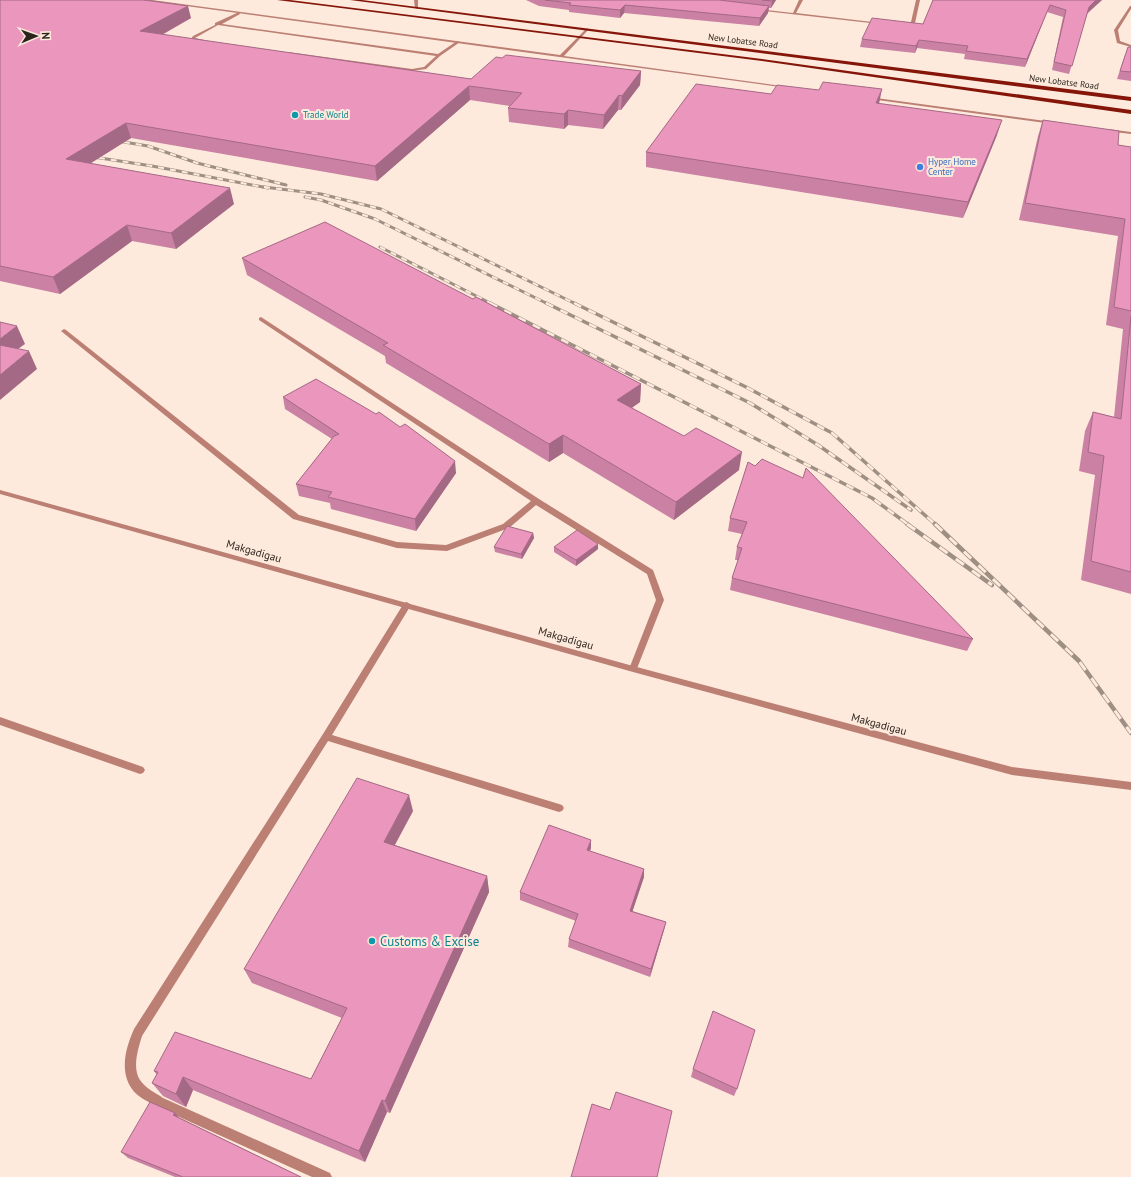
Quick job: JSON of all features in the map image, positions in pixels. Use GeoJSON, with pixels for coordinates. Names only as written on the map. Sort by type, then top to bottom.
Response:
{"type":"FeatureCollection","features":[{"type":"Feature","properties":{"kind":"main road"},"geometry":{"type":"LineString","coordinates":[[279,0],[769,61],[1131,112]]}},
{"type":"Feature","properties":{"kind":"main road","name":"New Lobatse Road"},"geometry":{"type":"LineString","coordinates":[[352,0],[1131,99]]}},
{"type":"Feature","properties":{"kind":"main road"},"geometry":{"type":"LineString","coordinates":[[407,16],[417,8]]}},
{"type":"Feature","properties":{"kind":"street"},"geometry":{"type":"LineString","coordinates":[[144,0],[794,88]]}},
{"type":"Feature","properties":{"kind":"street"},"geometry":{"type":"LineString","coordinates":[[416,0],[417,8]]}},
{"type":"Feature","properties":{"kind":"street"},"geometry":{"type":"LineString","coordinates":[[794,14],[801,0]]}},
{"type":"Feature","properties":{"kind":"street"},"geometry":{"type":"LineString","coordinates":[[902,26],[913,23],[918,0]]}},
{"type":"Feature","properties":{"kind":"street"},"geometry":{"type":"LineString","coordinates":[[1131,7],[1116,30],[1118,42],[1131,46]]}},
{"type":"Feature","properties":{"kind":"street"},"geometry":{"type":"LineString","coordinates":[[755,10],[886,24]]}},
{"type":"Feature","properties":{"kind":"street"},"geometry":{"type":"LineString","coordinates":[[211,43],[196,40],[194,37],[239,13]]}},
{"type":"Feature","properties":{"kind":"street"},"geometry":{"type":"LineString","coordinates":[[216,24],[439,55]]}},
{"type":"Feature","properties":{"kind":"street"},"geometry":{"type":"LineString","coordinates":[[561,56],[587,29]]}},
{"type":"Feature","properties":{"kind":"street"},"geometry":{"type":"LineString","coordinates":[[280,52],[412,70],[425,68],[439,55],[458,42]]}},
{"type":"Feature","properties":{"kind":"street"},"geometry":{"type":"LineString","coordinates":[[865,97],[1060,124]]}},
{"type":"Feature","properties":{"kind":"street"},"geometry":{"type":"LineString","coordinates":[[1100,129],[1131,133]]}},
{"type":"Feature","properties":{"kind":"street"},"geometry":{"type":"LineString","coordinates":[[261,319],[536,501],[650,572],[660,600],[634,669]]}},
{"type":"Feature","properties":{"kind":"street"},"geometry":{"type":"LineString","coordinates":[[64,331],[296,517],[397,545],[447,548],[506,526],[536,501]]}},
{"type":"Feature","properties":{"kind":"street","name":"Makgadigau"},"geometry":{"type":"LineString","coordinates":[[0,492],[634,669],[1012,772],[1131,786]]}},
{"type":"Feature","properties":{"kind":"street"},"geometry":{"type":"LineString","coordinates":[[326,1177],[159,1102],[136,1085],[130,1069],[133,1047],[138,1033],[326,737],[407,605]]}},
{"type":"Feature","properties":{"kind":"street"},"geometry":{"type":"LineString","coordinates":[[0,722],[140,770]]}},
{"type":"Feature","properties":{"kind":"street"},"geometry":{"type":"LineString","coordinates":[[326,737],[559,808]]}},
{"type":"Feature","properties":{"kind":"building"},"geometry":{"type":"Polygon","coordinates":[[[0,0],[144,0],[188,6],[140,31],[471,79],[496,57],[502,58],[506,55],[641,71],[622,96],[619,95],[604,115],[568,110],[564,114],[508,108],[522,93],[469,86],[375,166],[126,123],[66,159],[230,188],[171,233],[127,225],[53,277],[0,266],[0,0]]]}},
{"type":"Feature","properties":{"kind":"building"},"geometry":{"type":"Polygon","coordinates":[[[545,0],[719,0],[769,6],[760,18],[625,5],[620,10],[569,5],[571,3],[545,0]]]}},
{"type":"Feature","properties":{"kind":"building"},"geometry":{"type":"Polygon","coordinates":[[[933,0],[1096,0],[1089,7],[1072,66],[1054,62],[1066,10],[1050,5],[1027,59],[966,51],[968,46],[919,40],[916,46],[862,39],[872,18],[923,24],[933,0]]]}},
{"type":"Feature","properties":{"kind":"building"},"geometry":{"type":"Polygon","coordinates":[[[1128,47],[1131,47],[1131,72],[1120,71],[1128,47]]]}},
{"type":"Feature","properties":{"kind":"building"},"geometry":{"type":"Polygon","coordinates":[[[823,82],[882,89],[876,103],[1002,120],[968,202],[646,152],[696,84],[771,94],[777,85],[819,90],[823,82]]]}},
{"type":"Feature","properties":{"kind":"building"},"geometry":{"type":"Polygon","coordinates":[[[1043,120],[1119,131],[1118,145],[1131,147],[1131,311],[1114,307],[1125,219],[1025,203],[1043,120]]]}},
{"type":"Feature","properties":{"kind":"building"},"geometry":{"type":"Polygon","coordinates":[[[325,222],[473,299],[476,297],[641,384],[617,400],[684,436],[696,428],[742,452],[676,502],[563,435],[549,444],[383,345],[388,343],[242,258],[325,222]]]}},
{"type":"Feature","properties":{"kind":"building"},"geometry":{"type":"Polygon","coordinates":[[[1131,316],[1131,572],[1091,561],[1104,456],[1088,452],[1093,412],[1121,419],[1131,316]]]}},
{"type":"Feature","properties":{"kind":"building"},"geometry":{"type":"Polygon","coordinates":[[[0,322],[17,326],[0,339],[0,322]]]}},
{"type":"Feature","properties":{"kind":"building"},"geometry":{"type":"Polygon","coordinates":[[[0,345],[29,351],[0,375],[0,345]]]}},
{"type":"Feature","properties":{"kind":"building"},"geometry":{"type":"Polygon","coordinates":[[[316,379],[376,414],[379,412],[400,427],[405,424],[455,461],[415,519],[328,497],[332,492],[296,484],[334,436],[339,434],[283,397],[316,379]]]}},
{"type":"Feature","properties":{"kind":"building"},"geometry":{"type":"Polygon","coordinates":[[[762,459],[803,478],[806,468],[973,639],[732,578],[742,548],[737,547],[747,522],[730,518],[748,462],[755,466],[762,459]]]}},
{"type":"Feature","properties":{"kind":"building"},"geometry":{"type":"Polygon","coordinates":[[[507,526],[533,533],[521,554],[494,547],[507,526]]]}},
{"type":"Feature","properties":{"kind":"building"},"geometry":{"type":"Polygon","coordinates":[[[577,530],[598,544],[576,560],[554,547],[577,530]]]}},
{"type":"Feature","properties":{"kind":"building","name":"Customs & Excise"},"geometry":{"type":"Polygon","coordinates":[[[357,778],[409,795],[384,842],[487,876],[385,1101],[382,1100],[359,1151],[183,1077],[176,1094],[152,1083],[158,1072],[154,1071],[175,1032],[311,1079],[347,1008],[244,969],[357,778]]]}},
{"type":"Feature","properties":{"kind":"building"},"geometry":{"type":"Polygon","coordinates":[[[549,825],[591,840],[587,850],[644,869],[630,911],[666,922],[651,969],[569,939],[578,914],[520,892],[549,825]]]}},
{"type":"Feature","properties":{"kind":"building"},"geometry":{"type":"Polygon","coordinates":[[[713,1011],[755,1030],[737,1089],[693,1069],[713,1011]]]}},
{"type":"Feature","properties":{"kind":"building"},"geometry":{"type":"Polygon","coordinates":[[[616,1092],[672,1111],[657,1177],[571,1177],[592,1104],[610,1110],[616,1092]]]}},
{"type":"Feature","properties":{"kind":"building"},"geometry":{"type":"Polygon","coordinates":[[[150,1102],[175,1113],[173,1115],[301,1177],[183,1177],[121,1152],[150,1102]]]}},
{"type":"Feature","properties":{"kind":"railway"},"geometry":{"type":"LineString","coordinates":[[112,140],[148,146],[197,163],[286,185]]}},
{"type":"Feature","properties":{"kind":"railway"},"geometry":{"type":"LineString","coordinates":[[87,156],[152,166],[268,188]]}},
{"type":"Feature","properties":{"kind":"railway"},"geometry":{"type":"LineString","coordinates":[[264,187],[321,194],[381,209],[576,304]]}},
{"type":"Feature","properties":{"kind":"railway"},"geometry":{"type":"LineString","coordinates":[[305,197],[321,200],[375,219],[548,304]]}},
{"type":"Feature","properties":{"kind":"railway"},"geometry":{"type":"LineString","coordinates":[[380,247],[492,304]]}},
{"type":"Feature","properties":{"kind":"railway"},"geometry":{"type":"LineString","coordinates":[[490,303],[872,498],[909,525]]}},
{"type":"Feature","properties":{"kind":"railway"},"geometry":{"type":"LineString","coordinates":[[546,303],[750,403],[818,445],[911,510]]}},
{"type":"Feature","properties":{"kind":"railway"},"geometry":{"type":"LineString","coordinates":[[574,303],[746,387],[832,433],[936,525]]}},
{"type":"Feature","properties":{"kind":"railway"},"geometry":{"type":"LineString","coordinates":[[907,524],[992,585]]}},
{"type":"Feature","properties":{"kind":"railway"},"geometry":{"type":"LineString","coordinates":[[935,524],[1079,661],[1131,733]]}},
{"type":"Feature","properties":{"kind":"place","name":"Trade World"},"geometry":{"type":"Point","coordinates":[295,115]}},
{"type":"Feature","properties":{"kind":"place","name":"Hyper Home Center"},"geometry":{"type":"Point","coordinates":[920,167]}},
{"type":"Feature","properties":{"kind":"place","name":"Customs & Excise"},"geometry":{"type":"Point","coordinates":[372,941]}}]}
